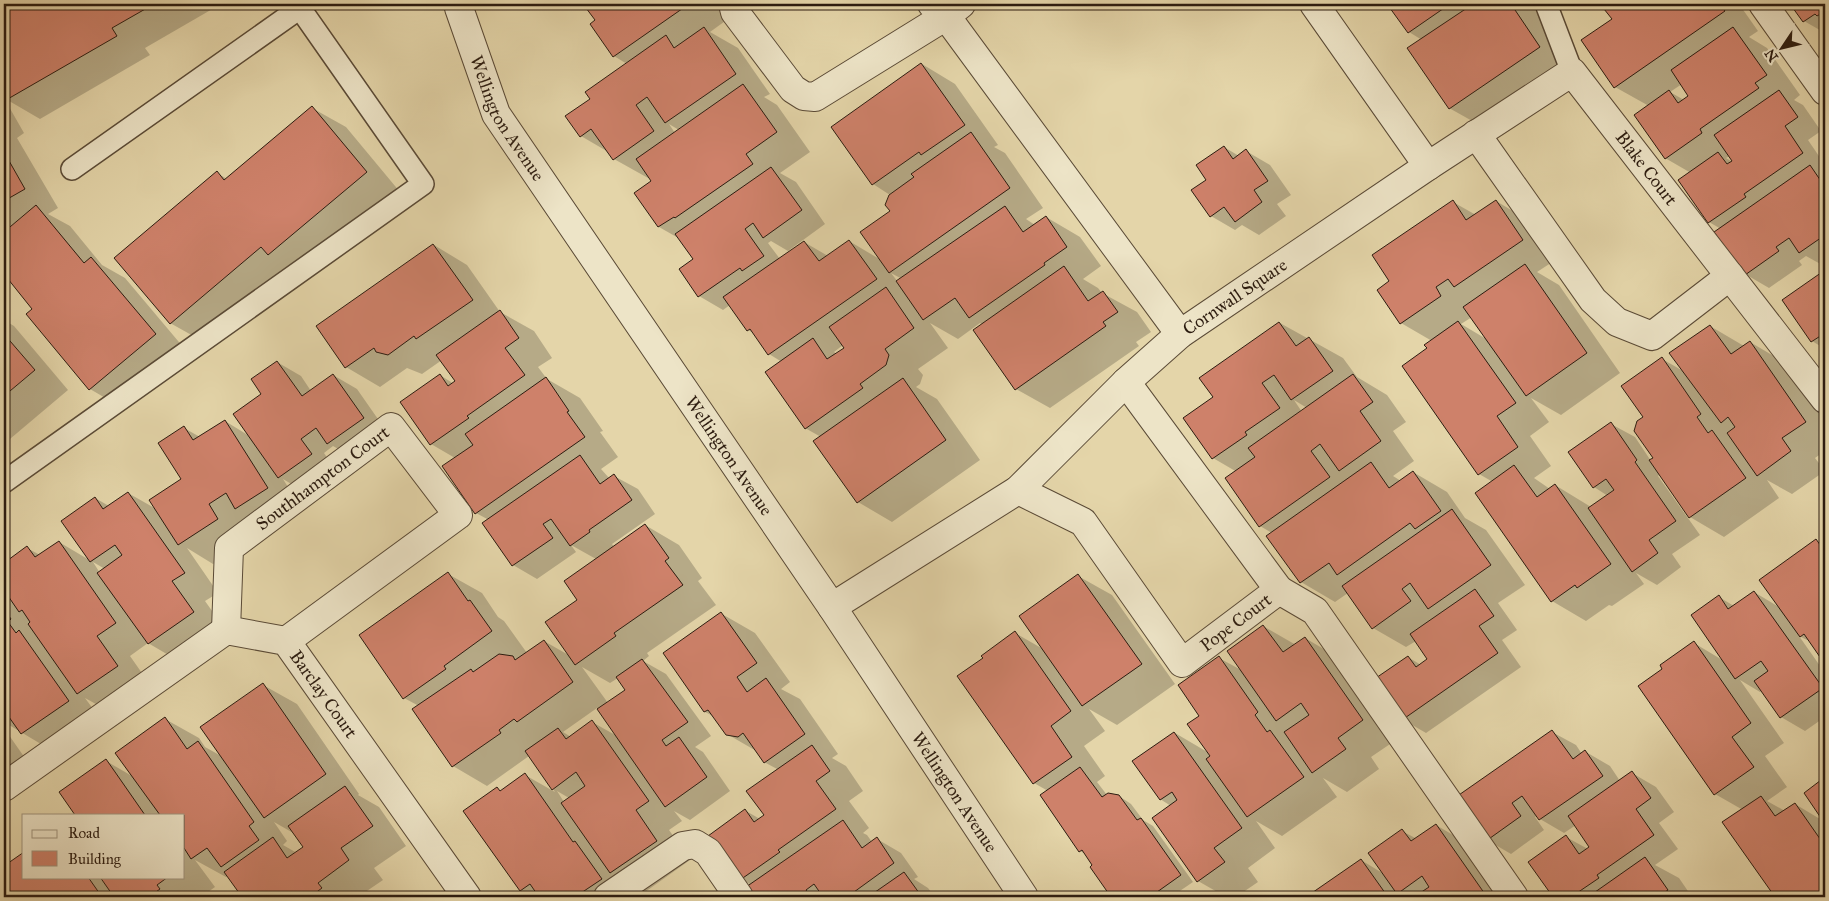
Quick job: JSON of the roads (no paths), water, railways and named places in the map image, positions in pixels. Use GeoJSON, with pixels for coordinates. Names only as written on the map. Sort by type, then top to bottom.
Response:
{"type":"FeatureCollection","features":[{"type":"Feature","properties":{"kind":"street","name":"Wellington Avenue"},"geometry":{"type":"LineString","coordinates":[[460,4],[459,8],[496,114],[832,607],[1024,897]]}},
{"type":"Feature","properties":{"kind":"street","name":"Cornwall Square"},"geometry":{"type":"LineString","coordinates":[[733,4],[735,12],[793,89],[804,96],[815,97],[946,8],[1180,334],[1428,166]]}},
{"type":"Feature","properties":{"kind":"street"},"geometry":{"type":"LineString","coordinates":[[1314,4],[1428,166],[1572,72]]}},
{"type":"Feature","properties":{"kind":"street"},"geometry":{"type":"LineString","coordinates":[[1763,4],[1825,91]]}},
{"type":"Feature","properties":{"kind":"street","name":"Blake Court"},"geometry":{"type":"LineString","coordinates":[[1572,72],[1825,399]]}},
{"type":"Feature","properties":{"kind":"street"},"geometry":{"type":"LineString","coordinates":[[1476,134],[1593,300],[1617,322],[1652,336],[1730,276]]}},
{"type":"Feature","properties":{"kind":"street"},"geometry":{"type":"LineString","coordinates":[[832,607],[1018,490],[1126,382],[1180,334]]}},
{"type":"Feature","properties":{"kind":"street","name":"Pope Court"},"geometry":{"type":"LineString","coordinates":[[1018,490],[1082,522],[1182,663],[1279,590],[1126,382]]}},
{"type":"Feature","properties":{"kind":"street","name":"Southhampton Court"},"geometry":{"type":"LineString","coordinates":[[226,630],[229,548],[391,427],[458,516],[286,641]]}},
{"type":"Feature","properties":{"kind":"street"},"geometry":{"type":"LineString","coordinates":[[1279,590],[1315,611],[1514,897]]}},
{"type":"Feature","properties":{"kind":"street"},"geometry":{"type":"LineString","coordinates":[[4,787],[226,630]]}},
{"type":"Feature","properties":{"kind":"street","name":"Barclay Court"},"geometry":{"type":"LineString","coordinates":[[226,630],[286,641],[467,897]]}},
{"type":"Feature","properties":{"kind":"street"},"geometry":{"type":"LineString","coordinates":[[608,897],[683,846],[695,844],[708,852],[739,897]]}},
{"type":"Feature","properties":{"kind":"lane"},"geometry":{"type":"LineString","coordinates":[[1546,4],[1572,72]]}},
{"type":"Feature","properties":{"kind":"lane"},"geometry":{"type":"LineString","coordinates":[[4,482],[423,184],[299,6],[72,169]]}}]}
